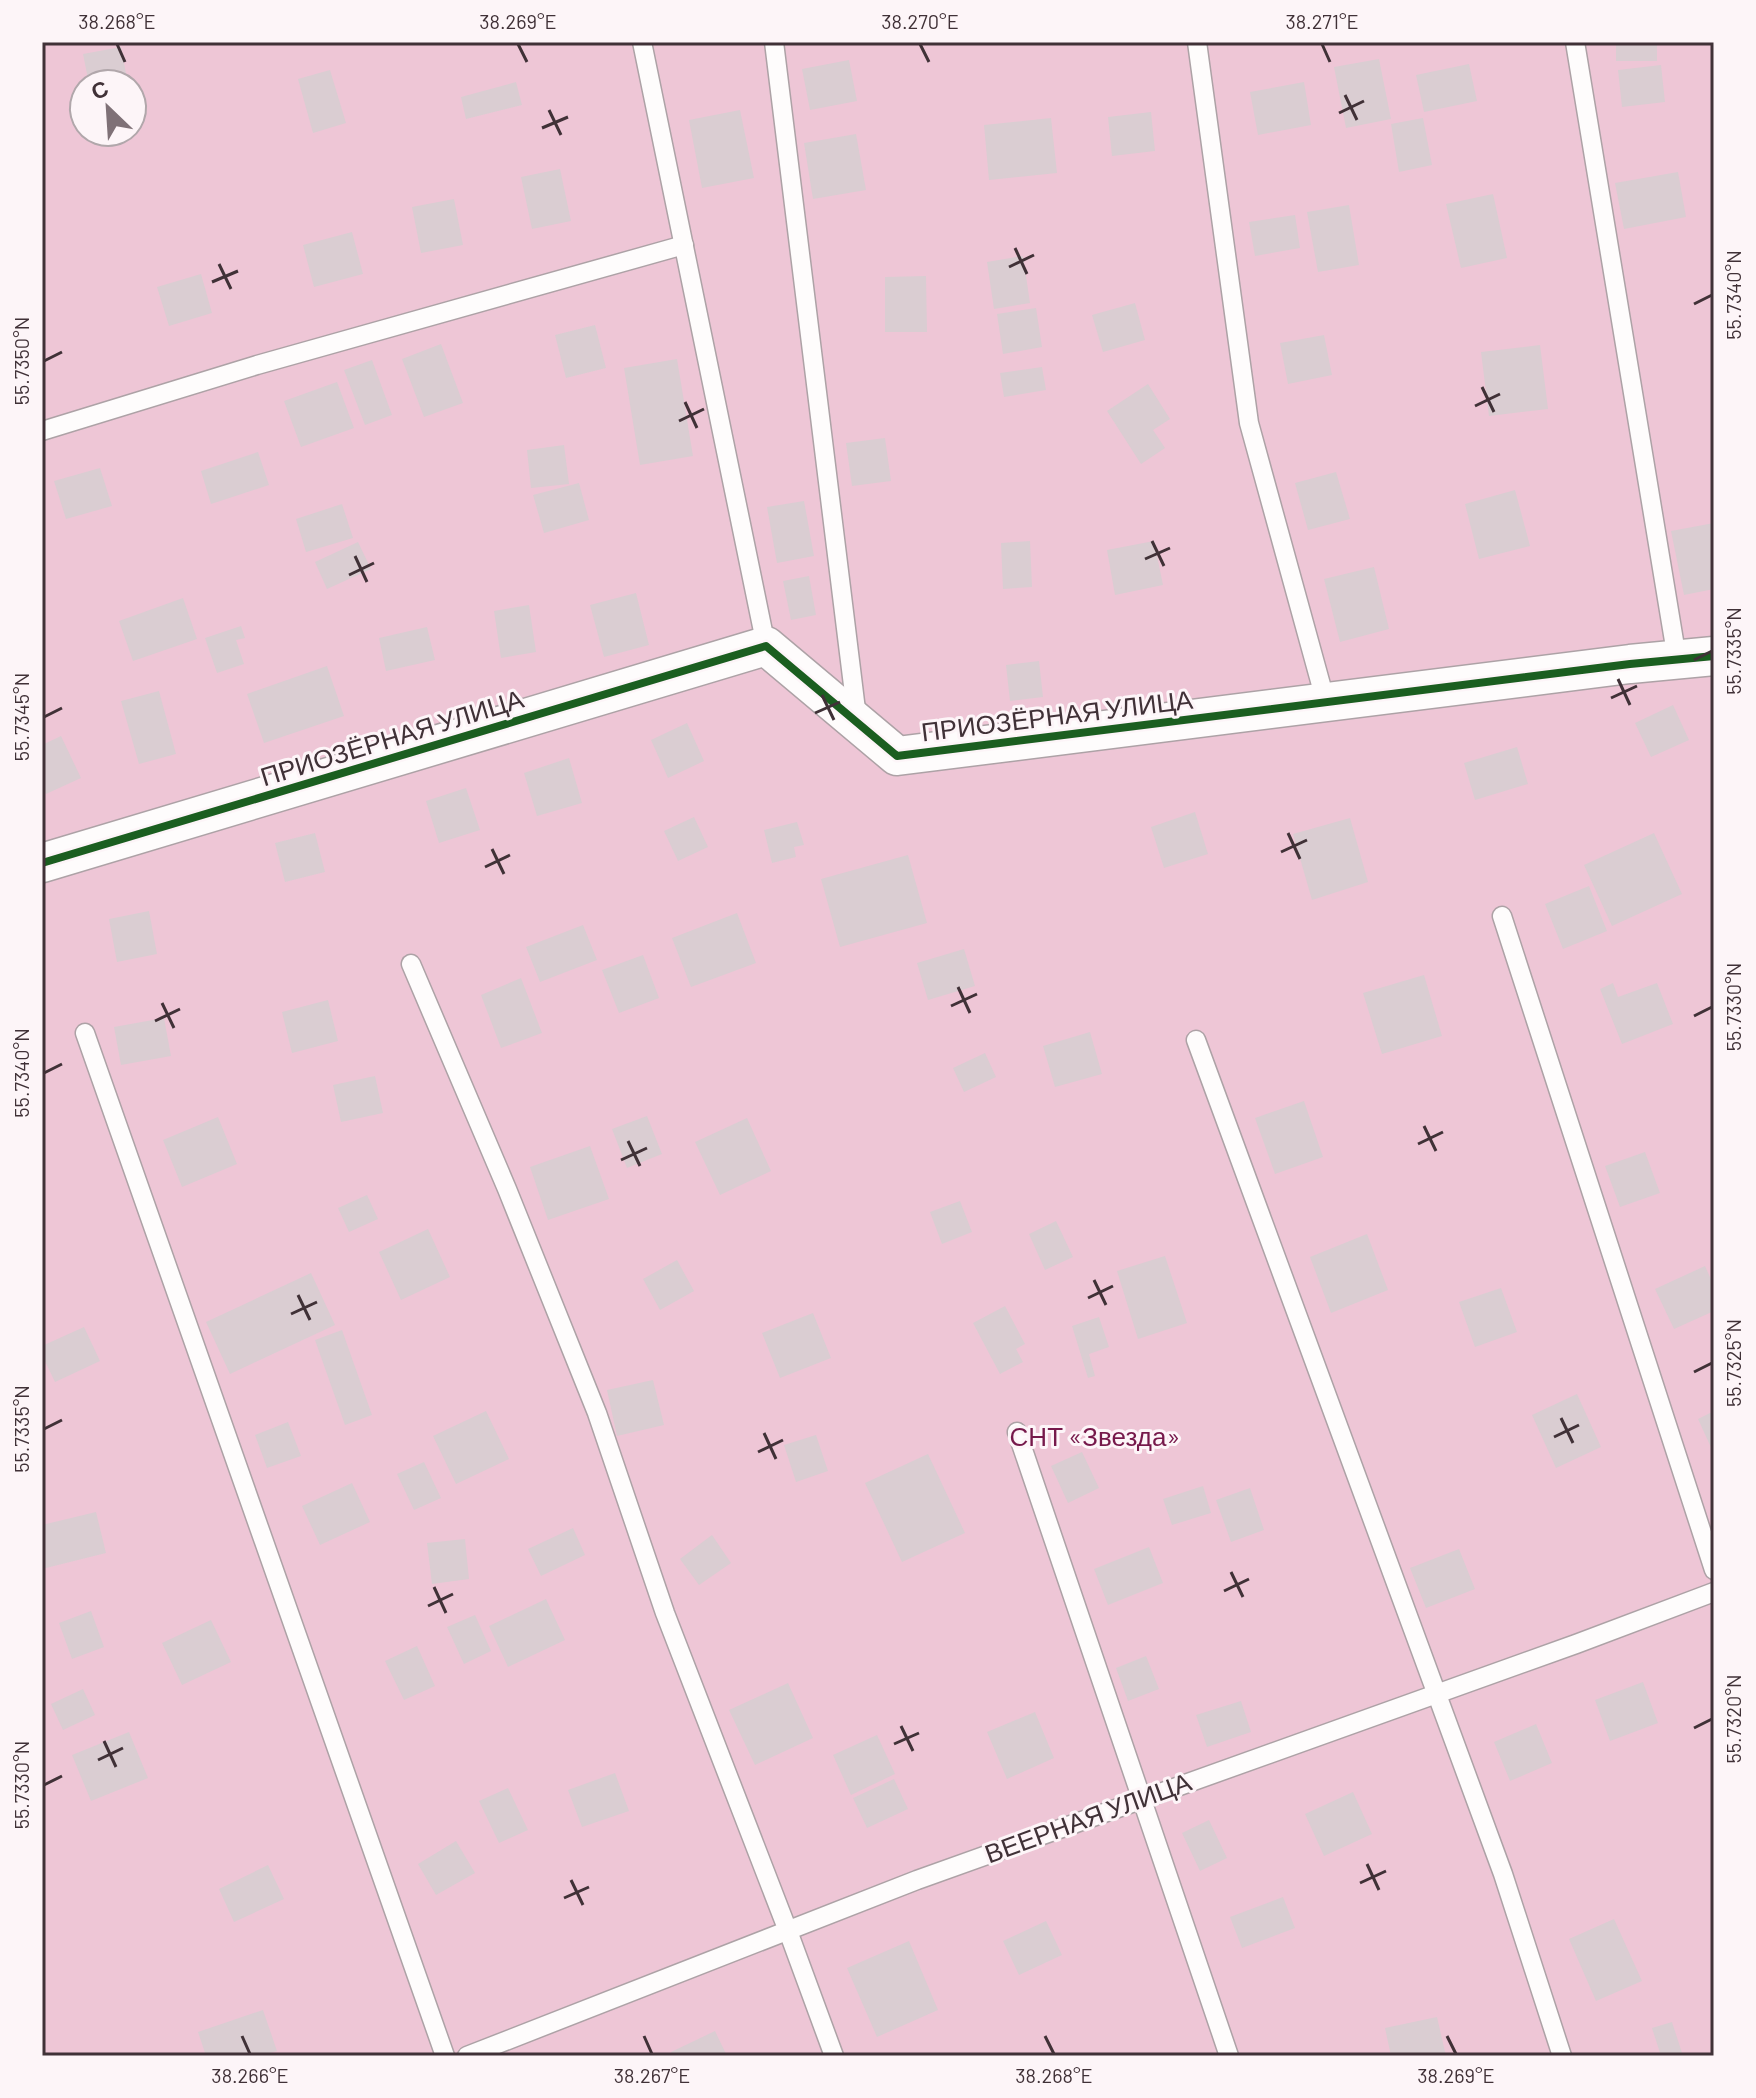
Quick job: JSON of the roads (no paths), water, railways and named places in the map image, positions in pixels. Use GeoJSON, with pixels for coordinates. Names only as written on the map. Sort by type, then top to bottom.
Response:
{"type":"FeatureCollection","features":[{"type":"Feature","properties":{"kind":"street","name":"ПРИОЗЁРНАЯ УЛИЦА"},"geometry":{"type":"LineString","coordinates":[[42,863],[766,646],[897,756],[1696,658]]}},
{"type":"Feature","properties":{"kind":"lane"},"geometry":{"type":"LineString","coordinates":[[642,42],[766,646]]}},
{"type":"Feature","properties":{"kind":"lane"},"geometry":{"type":"LineString","coordinates":[[774,42],[858,724]]}},
{"type":"Feature","properties":{"kind":"lane"},"geometry":{"type":"LineString","coordinates":[[1197,42],[1249,423],[1326,703]]}},
{"type":"Feature","properties":{"kind":"lane"},"geometry":{"type":"LineString","coordinates":[[1575,42],[1696,658]]}},
{"type":"Feature","properties":{"kind":"lane"},"geometry":{"type":"LineString","coordinates":[[42,431],[257,365],[684,245]]}},
{"type":"Feature","properties":{"kind":"lane"},"geometry":{"type":"LineString","coordinates":[[1502,916],[1714,1570]]}},
{"type":"Feature","properties":{"kind":"lane"},"geometry":{"type":"LineString","coordinates":[[411,964],[507,1189],[597,1413],[665,1613],[834,2056]]}},
{"type":"Feature","properties":{"kind":"lane"},"geometry":{"type":"LineString","coordinates":[[85,1033],[445,2056]]}},
{"type":"Feature","properties":{"kind":"lane"},"geometry":{"type":"LineString","coordinates":[[1196,1040],[1503,1874],[1562,2056]]}},
{"type":"Feature","properties":{"kind":"lane"},"geometry":{"type":"LineString","coordinates":[[1017,1432],[1229,2056]]}},
{"type":"Feature","properties":{"kind":"lane","name":"ВЕЕРНАЯ УЛИЦА"},"geometry":{"type":"LineString","coordinates":[[467,2056],[917,1880],[1714,1592]]}},
{"type":"Feature","properties":{"kind":"park label","name":"СНТ «Звезда»"},"geometry":{"type":"Point","coordinates":[1095,1437]}}]}
